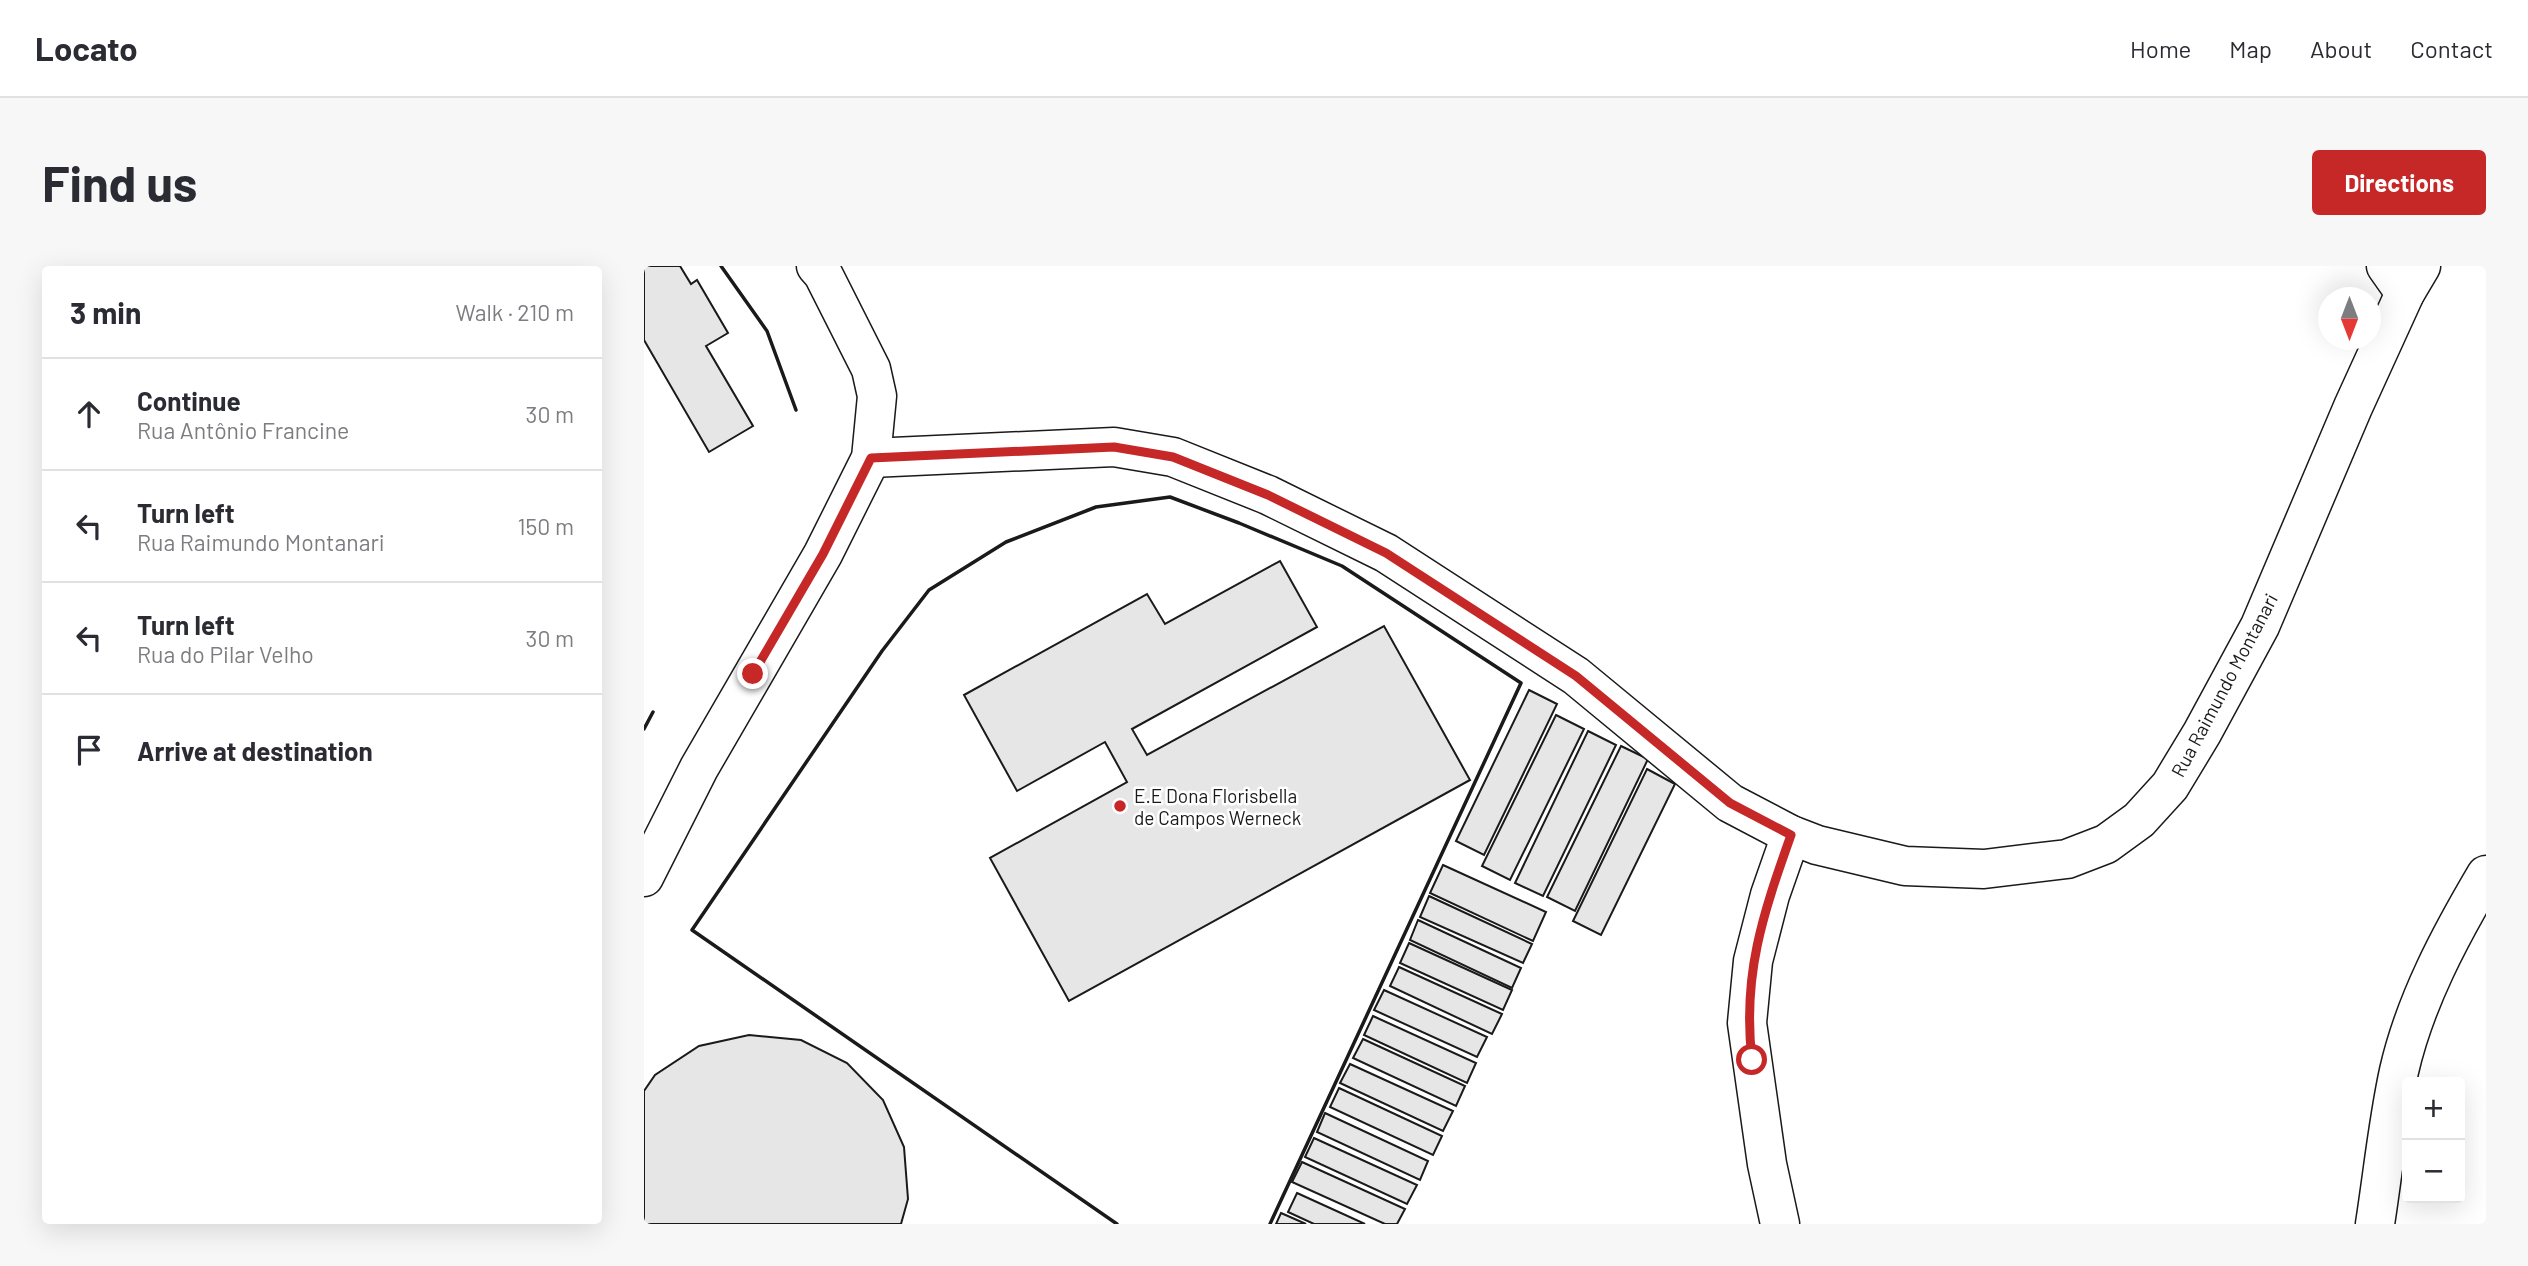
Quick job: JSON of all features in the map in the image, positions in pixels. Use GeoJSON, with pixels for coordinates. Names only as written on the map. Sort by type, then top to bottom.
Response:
{"type":"FeatureCollection","features":[{"type":"Feature","properties":{"kind":"main road"},"geometry":{"type":"LineString","coordinates":[[644,877],[699,768],[823,554],[871,458],[877,396],[871,369],[816,266]]}},
{"type":"Feature","properties":{"kind":"main road","name":"Rua Raimundo Montanari"},"geometry":{"type":"LineString","coordinates":[[871,458],[1114,447],[1173,457],[1268,495],[1386,553],[1576,676],[1730,803],[1791,835],[1817,845],[1905,866],[1984,869],[2067,859],[2105,844],[2139,820],[2170,786],[2260,626],[2353,407],[2404,275]]}},
{"type":"Feature","properties":{"kind":"main road"},"geometry":{"type":"LineString","coordinates":[[1780,1224],[1767,1164],[1748,1023],[1752,961],[1770,895],[1791,835]]}},
{"type":"Feature","properties":{"kind":"main road"},"geometry":{"type":"LineString","coordinates":[[2375,1224],[2399,1070],[2420,1005],[2462,916],[2486,875]]}},
{"type":"Feature","properties":{"kind":"building"},"geometry":{"type":"Polygon","coordinates":[[[644,266],[680,266],[691,284],[697,280],[728,333],[706,346],[753,426],[709,452],[644,340],[644,266]]]}},
{"type":"Feature","properties":{"kind":"building"},"geometry":{"type":"Polygon","coordinates":[[[1280,561],[1317,627],[1132,729],[1147,755],[1384,626],[1470,780],[1069,1001],[990,858],[1127,782],[1105,742],[1017,791],[964,695],[1147,594],[1165,624],[1280,561]]]}},
{"type":"Feature","properties":{"kind":"building"},"geometry":{"type":"Polygon","coordinates":[[[1529,690],[1557,704],[1484,855],[1456,841],[1529,690]]]}},
{"type":"Feature","properties":{"kind":"building"},"geometry":{"type":"Polygon","coordinates":[[[1556,715],[1584,729],[1510,880],[1482,866],[1556,715]]]}},
{"type":"Feature","properties":{"kind":"building"},"geometry":{"type":"Polygon","coordinates":[[[1588,731],[1616,745],[1543,896],[1515,883],[1588,731]]]}},
{"type":"Feature","properties":{"kind":"building"},"geometry":{"type":"Polygon","coordinates":[[[1621,746],[1648,759],[1575,911],[1547,897],[1621,746]]]}},
{"type":"Feature","properties":{"kind":"building"},"geometry":{"type":"Polygon","coordinates":[[[1647,769],[1675,784],[1601,935],[1573,921],[1647,769]]]}},
{"type":"Feature","properties":{"kind":"building"},"geometry":{"type":"Polygon","coordinates":[[[1443,865],[1546,912],[1533,941],[1430,893],[1443,865]]]}},
{"type":"Feature","properties":{"kind":"building"},"geometry":{"type":"Polygon","coordinates":[[[1429,896],[1532,944],[1523,963],[1420,917],[1429,896]]]}},
{"type":"Feature","properties":{"kind":"building"},"geometry":{"type":"Polygon","coordinates":[[[1418,920],[1521,968],[1512,988],[1410,940],[1418,920]]]}},
{"type":"Feature","properties":{"kind":"building"},"geometry":{"type":"Polygon","coordinates":[[[1409,943],[1512,990],[1503,1010],[1400,963],[1409,943]]]}},
{"type":"Feature","properties":{"kind":"building"},"geometry":{"type":"Polygon","coordinates":[[[1399,967],[1502,1014],[1492,1034],[1390,986],[1399,967]]]}},
{"type":"Feature","properties":{"kind":"building"},"geometry":{"type":"Polygon","coordinates":[[[1384,990],[1487,1037],[1477,1057],[1374,1010],[1384,990]]]}},
{"type":"Feature","properties":{"kind":"building"},"geometry":{"type":"Polygon","coordinates":[[[1373,1016],[1476,1063],[1467,1083],[1364,1035],[1373,1016]]]}},
{"type":"Feature","properties":{"kind":"building"},"geometry":{"type":"Polygon","coordinates":[[[749,1035],[801,1040],[847,1063],[883,1100],[904,1147],[908,1199],[901,1224],[644,1224],[644,1091],[655,1075],[699,1046],[749,1035]]]}},
{"type":"Feature","properties":{"kind":"building"},"geometry":{"type":"Polygon","coordinates":[[[1363,1039],[1465,1086],[1456,1106],[1353,1058],[1363,1039]]]}},
{"type":"Feature","properties":{"kind":"building"},"geometry":{"type":"Polygon","coordinates":[[[1350,1064],[1453,1111],[1443,1131],[1340,1083],[1350,1064]]]}},
{"type":"Feature","properties":{"kind":"building"},"geometry":{"type":"Polygon","coordinates":[[[1339,1088],[1442,1136],[1433,1155],[1330,1107],[1339,1088]]]}},
{"type":"Feature","properties":{"kind":"building"},"geometry":{"type":"Polygon","coordinates":[[[1325,1113],[1428,1161],[1420,1180],[1317,1132],[1325,1113]]]}},
{"type":"Feature","properties":{"kind":"building"},"geometry":{"type":"Polygon","coordinates":[[[1314,1138],[1417,1185],[1407,1204],[1305,1157],[1314,1138]]]}},
{"type":"Feature","properties":{"kind":"building"},"geometry":{"type":"Polygon","coordinates":[[[1302,1162],[1405,1209],[1397,1224],[1385,1224],[1292,1182],[1302,1162]]]}},
{"type":"Feature","properties":{"kind":"building"},"geometry":{"type":"Polygon","coordinates":[[[1297,1193],[1365,1224],[1314,1224],[1288,1212],[1297,1193]]]}},
{"type":"Feature","properties":{"kind":"building"},"geometry":{"type":"Polygon","coordinates":[[[1281,1213],[1306,1224],[1276,1224],[1281,1213]]]}},
{"type":"Feature","properties":{"kind":"wall"},"geometry":{"type":"LineString","coordinates":[[721,266],[767,331],[796,410]]}},
{"type":"Feature","properties":{"kind":"wall"},"geometry":{"type":"LineString","coordinates":[[1117,1224],[692,930],[882,651],[929,590],[1006,542],[1096,507],[1170,497],[1342,566],[1521,683],[1270,1224]]}},
{"type":"Feature","properties":{"kind":"wall"},"geometry":{"type":"LineString","coordinates":[[644,729],[653,712]]}},
{"type":"Feature","properties":{"kind":"place","name":"E.E Dona Florisbella de Campos Werneck"},"geometry":{"type":"Point","coordinates":[1120,806]}},
{"type":"Feature","properties":{"kind":"route"},"geometry":{"type":"LineString","coordinates":[[753,674],[823,554],[871,458],[1114,447],[1173,457],[1268,495],[1386,553],[1576,676],[1730,803],[1791,835],[1770,895],[1752,961],[1748,1023],[1752,1060]]}}]}
